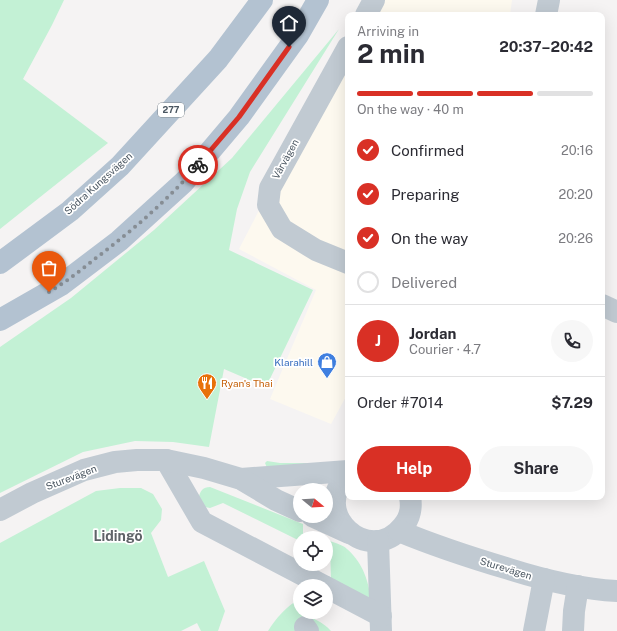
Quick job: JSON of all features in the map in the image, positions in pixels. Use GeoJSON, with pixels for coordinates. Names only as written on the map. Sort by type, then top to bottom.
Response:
{"type":"FeatureCollection","features":[{"type":"Feature","properties":{"kind":"main road","name":"Södra Kungsvägen"},"geometry":{"type":"LineString","coordinates":[[0,263],[70,210],[120,166],[218,60],[262,0]]}},
{"type":"Feature","properties":{"kind":"main road"},"geometry":{"type":"LineString","coordinates":[[0,320],[62,285],[119,241],[184,182],[239,117],[298,35],[318,0]]}},
{"type":"Feature","properties":{"kind":"street"},"geometry":{"type":"LineString","coordinates":[[368,12],[374,0]]}},
{"type":"Feature","properties":{"kind":"street"},"geometry":{"type":"LineString","coordinates":[[547,12],[549,0]]}},
{"type":"Feature","properties":{"kind":"street","name":"Vårvägen"},"geometry":{"type":"LineString","coordinates":[[345,52],[270,188],[268,205],[282,230],[316,250],[345,263]]}},
{"type":"Feature","properties":{"kind":"street"},"geometry":{"type":"LineString","coordinates":[[605,306],[617,312]]}},
{"type":"Feature","properties":{"kind":"street","name":"Sturevägen"},"geometry":{"type":"LineString","coordinates":[[0,510],[32,493],[84,470],[115,462],[137,460],[166,460],[204,468],[241,479],[276,500],[293,508]]}},
{"type":"Feature","properties":{"kind":"street"},"geometry":{"type":"LineString","coordinates":[[166,460],[202,522],[312,579]]}},
{"type":"Feature","properties":{"kind":"street","name":"Sturevägen"},"geometry":{"type":"LineString","coordinates":[[241,479],[345,471]]}},
{"type":"Feature","properties":{"kind":"street"},"geometry":{"type":"LineString","coordinates":[[345,479],[337,491],[335,502],[337,515],[343,527],[350,533]]}},
{"type":"Feature","properties":{"kind":"street"},"geometry":{"type":"LineString","coordinates":[[328,523],[358,538],[368,541],[378,541],[389,538],[399,531],[409,516],[411,508],[410,500]]}},
{"type":"Feature","properties":{"kind":"street","name":"Sturevägen"},"geometry":{"type":"LineString","coordinates":[[399,531],[430,544],[472,558],[544,579],[598,590],[617,591]]}},
{"type":"Feature","properties":{"kind":"street"},"geometry":{"type":"LineString","coordinates":[[378,541],[381,623]]}},
{"type":"Feature","properties":{"kind":"street"},"geometry":{"type":"LineString","coordinates":[[534,631],[544,579]]}},
{"type":"Feature","properties":{"kind":"street"},"geometry":{"type":"LineString","coordinates":[[573,631],[574,611],[578,586]]}},
{"type":"Feature","properties":{"kind":"street"},"geometry":{"type":"LineString","coordinates":[[333,591],[381,623]]}},
{"type":"Feature","properties":{"kind":"shaded area"},"geometry":{"type":"Polygon","coordinates":[[[368,0],[512,0],[510,12],[362,12],[368,0]]]}},
{"type":"Feature","properties":{"kind":"shaded area"},"geometry":{"type":"Polygon","coordinates":[[[345,45],[345,398],[331,424],[270,399],[316,290],[239,249],[345,45]]]}},
{"type":"Feature","properties":{"kind":"green space"},"geometry":{"type":"Polygon","coordinates":[[[0,0],[64,0],[23,79],[108,143],[0,229],[0,0]]]}},
{"type":"Feature","properties":{"kind":"green space"},"geometry":{"type":"Polygon","coordinates":[[[339,29],[250,172],[237,209],[229,250],[313,290],[266,387],[224,369],[209,447],[173,442],[135,441],[83,452],[0,493],[0,347],[71,298],[154,230],[232,158],[339,29]]]}},
{"type":"Feature","properties":{"kind":"green space"},"geometry":{"type":"Polygon","coordinates":[[[267,461],[280,463],[306,463],[315,470],[268,470],[265,463],[267,461]]]}},
{"type":"Feature","properties":{"kind":"green space"},"geometry":{"type":"Polygon","coordinates":[[[208,487],[293,520],[293,523],[303,524],[303,531],[293,531],[293,538],[223,503],[210,508],[205,507],[199,495],[201,491],[208,487]]]}},
{"type":"Feature","properties":{"kind":"green space"},"geometry":{"type":"Polygon","coordinates":[[[120,488],[141,488],[153,494],[162,509],[161,520],[151,533],[168,577],[204,561],[225,611],[218,631],[201,631],[197,623],[181,631],[0,631],[0,543],[96,491],[120,488]]]}},
{"type":"Feature","properties":{"kind":"green space"},"geometry":{"type":"Polygon","coordinates":[[[333,542],[345,548],[358,561],[367,580],[372,603],[333,583],[333,579],[331,579],[331,571],[333,571],[333,542]]]}},
{"type":"Feature","properties":{"kind":"green space"},"geometry":{"type":"Polygon","coordinates":[[[293,604],[293,619],[315,619],[331,631],[268,631],[274,622],[293,604]]]}},
{"type":"Feature","properties":{"kind":"way so far"},"geometry":{"type":"LineString","coordinates":[[49,292],[62,285],[119,241],[184,182],[198,165]]}},
{"type":"Feature","properties":{"kind":"place","name":"Klarahill"},"geometry":{"type":"Point","coordinates":[327,379]}},
{"type":"Feature","properties":{"kind":"place","name":"Ryan's Thai"},"geometry":{"type":"Point","coordinates":[207,400]}},
{"type":"Feature","properties":{"kind":"district","name":"Lidingö"},"geometry":{"type":"Point","coordinates":[118,536]}},
{"type":"Feature","properties":{"kind":"route"},"geometry":{"type":"LineString","coordinates":[[198,165],[239,117],[289,47]]}}]}
